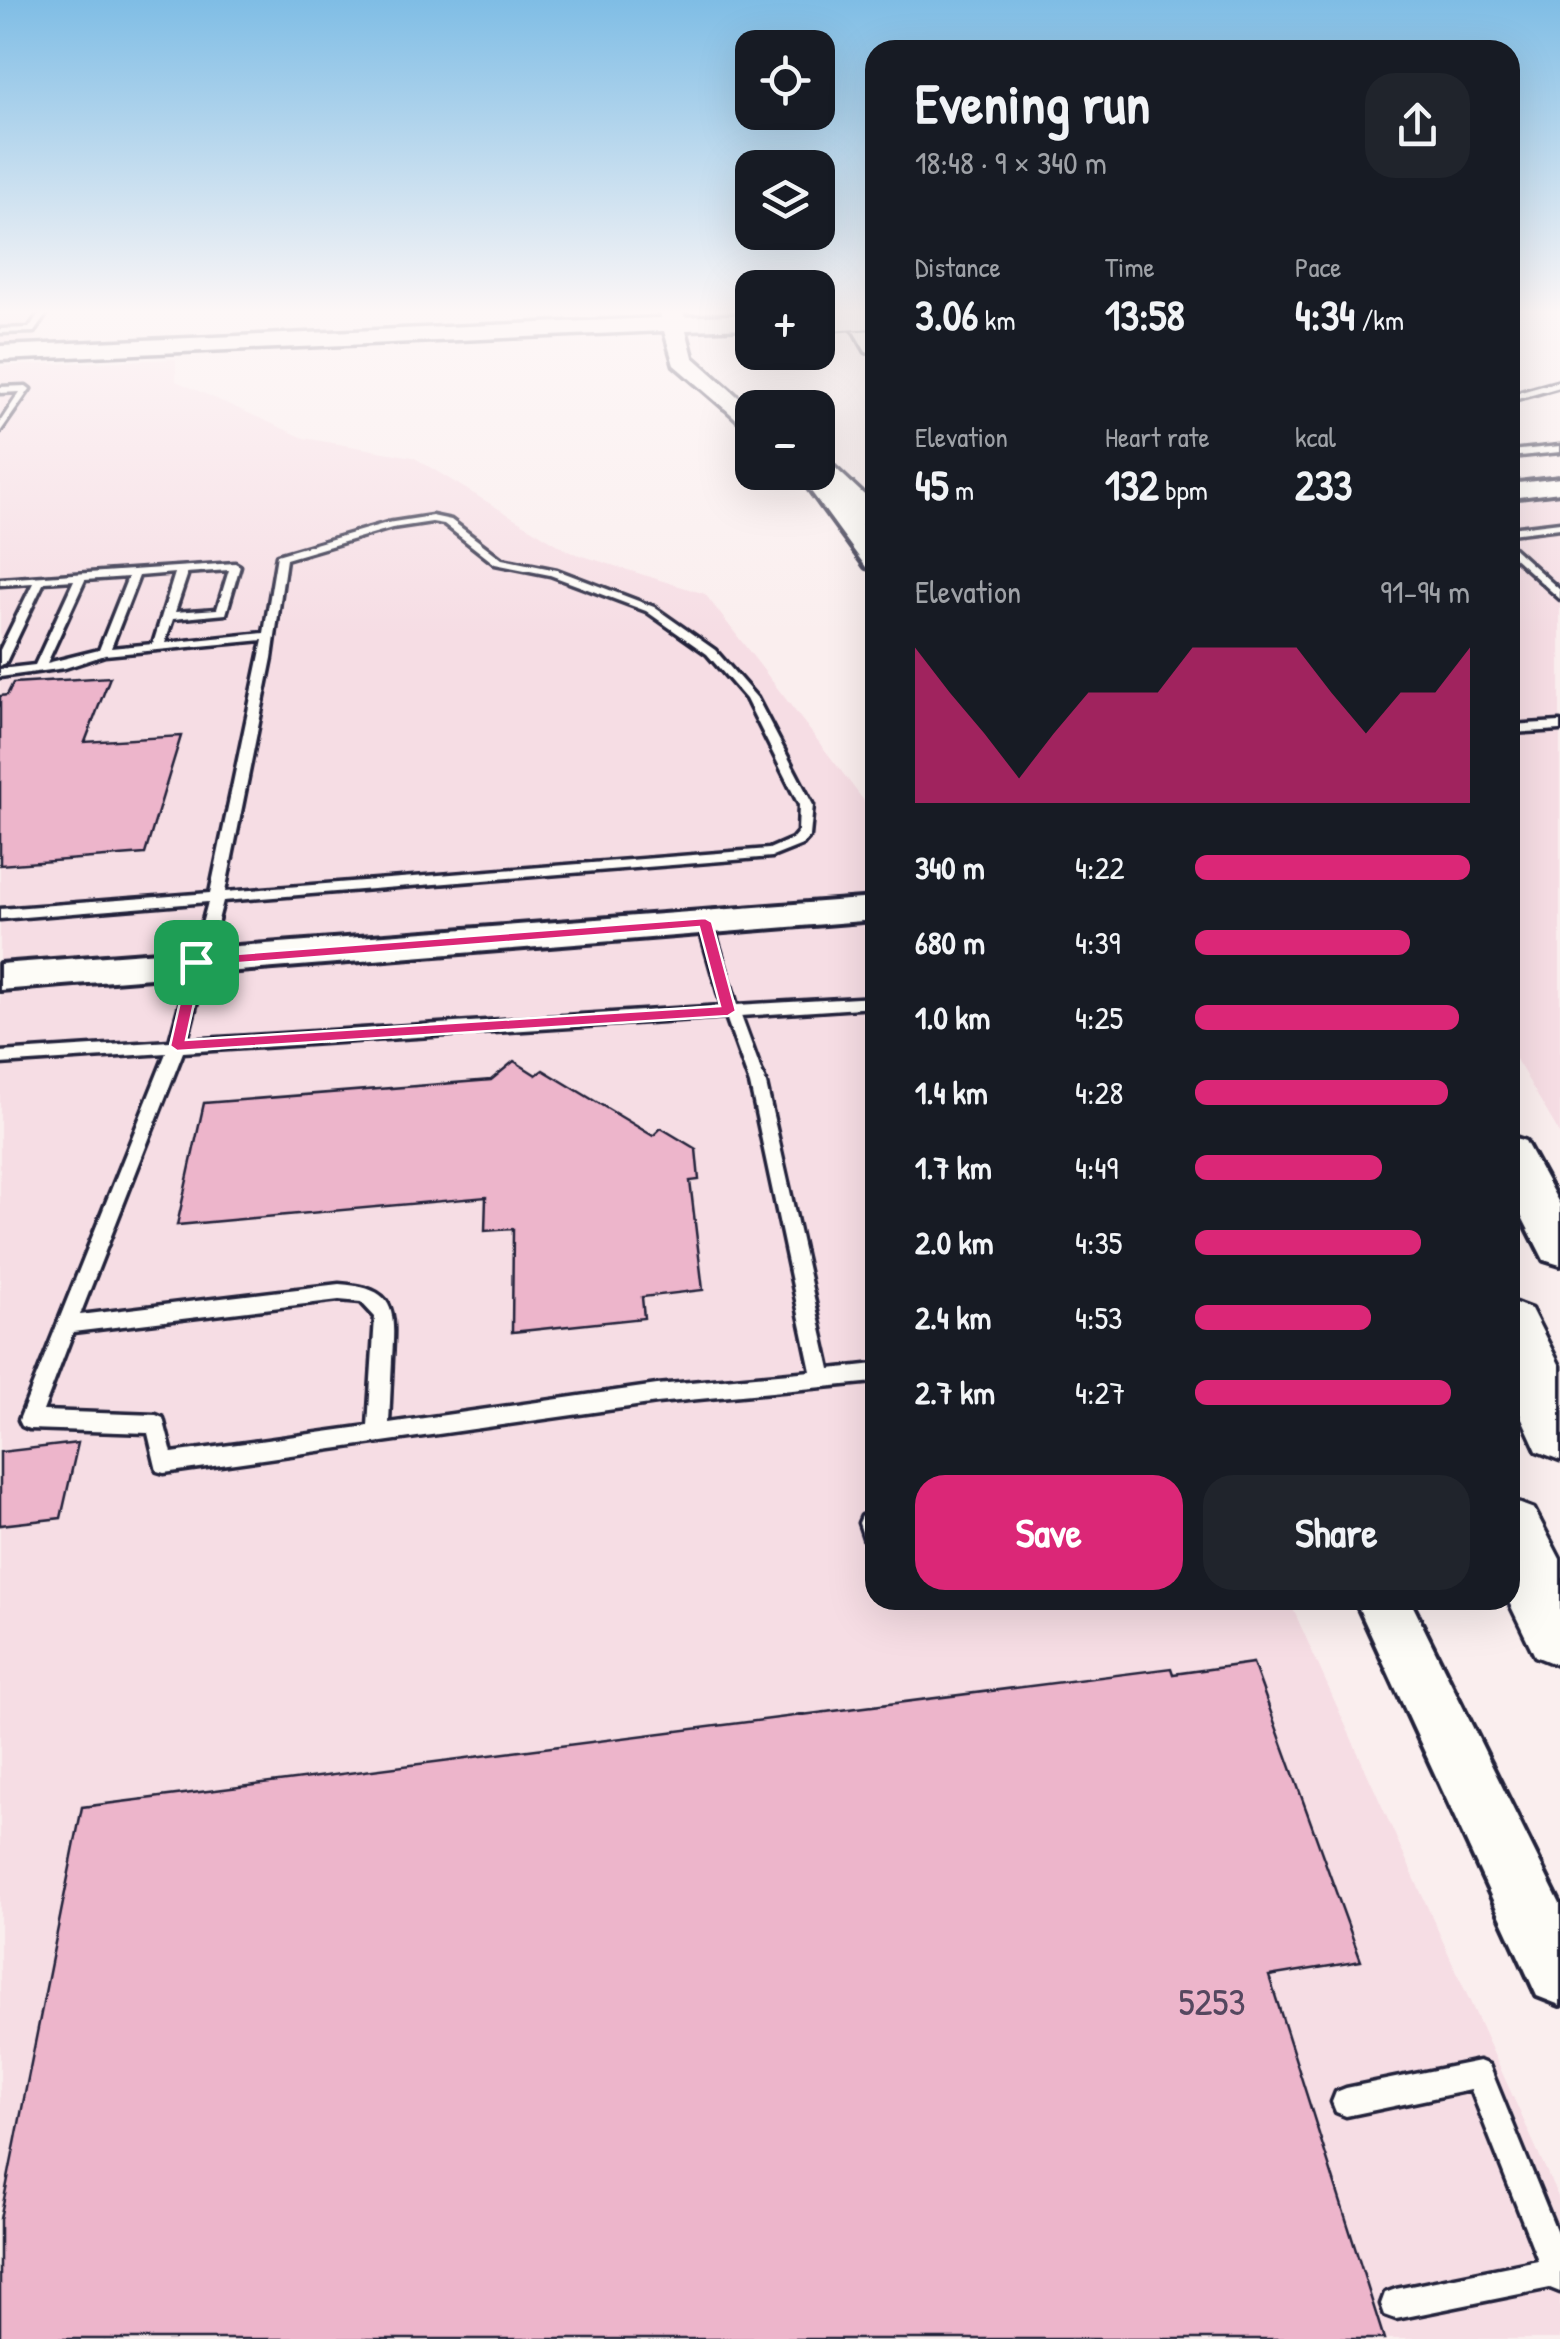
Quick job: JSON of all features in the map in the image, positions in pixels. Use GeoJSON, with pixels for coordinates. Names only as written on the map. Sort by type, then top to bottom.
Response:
{"type":"FeatureCollection","features":[{"type":"Feature","properties":{"kind":"highway"},"geometry":{"type":"LineString","coordinates":[[835,484],[865,513]]}},
{"type":"Feature","properties":{"kind":"highway"},"geometry":{"type":"LineString","coordinates":[[1520,1348],[1560,1434]]}},
{"type":"Feature","properties":{"kind":"highway"},"geometry":{"type":"LineString","coordinates":[[1520,1366],[1560,1434]]}},
{"type":"Feature","properties":{"kind":"highway"},"geometry":{"type":"LineString","coordinates":[[1520,1552],[1560,1630]]}},
{"type":"Feature","properties":{"kind":"street"},"geometry":{"type":"LineString","coordinates":[[1520,490],[1560,484]]}},
{"type":"Feature","properties":{"kind":"street"},"geometry":{"type":"LineString","coordinates":[[822,490],[865,548]]}},
{"type":"Feature","properties":{"kind":"street"},"geometry":{"type":"LineString","coordinates":[[0,977],[865,911]]}},
{"type":"Feature","properties":{"kind":"street"},"geometry":{"type":"LineString","coordinates":[[1520,1171],[1560,1247]]}},
{"type":"Feature","properties":{"kind":"street"},"geometry":{"type":"LineString","coordinates":[[1387,1610],[1560,1972]]}},
{"type":"Feature","properties":{"kind":"lane"},"geometry":{"type":"LineString","coordinates":[[1520,453],[1560,449]]}},
{"type":"Feature","properties":{"kind":"lane"},"geometry":{"type":"LineString","coordinates":[[0,914],[217,895],[772,853],[797,842],[805,833],[806,806],[751,698],[711,652],[650,609],[553,572],[500,562],[446,522],[432,519],[391,524],[281,558],[217,895],[196,962],[177,1046],[29,1420],[156,1424],[164,1464],[657,1394],[865,1374]]}},
{"type":"Feature","properties":{"kind":"lane"},"geometry":{"type":"LineString","coordinates":[[1520,530],[1560,525]]}},
{"type":"Feature","properties":{"kind":"lane"},"geometry":{"type":"LineString","coordinates":[[1520,558],[1560,596]]}},
{"type":"Feature","properties":{"kind":"lane"},"geometry":{"type":"LineString","coordinates":[[0,582],[235,566],[222,612],[168,616]]}},
{"type":"Feature","properties":{"kind":"lane"},"geometry":{"type":"LineString","coordinates":[[158,646],[182,576],[179,570]]}},
{"type":"Feature","properties":{"kind":"lane"},"geometry":{"type":"LineString","coordinates":[[104,652],[135,572]]}},
{"type":"Feature","properties":{"kind":"lane"},"geometry":{"type":"LineString","coordinates":[[39,668],[82,576]]}},
{"type":"Feature","properties":{"kind":"lane"},"geometry":{"type":"LineString","coordinates":[[0,662],[40,579]]}},
{"type":"Feature","properties":{"kind":"lane"},"geometry":{"type":"LineString","coordinates":[[0,673],[104,652],[269,636]]}},
{"type":"Feature","properties":{"kind":"lane"},"geometry":{"type":"LineString","coordinates":[[1520,728],[1560,726]]}},
{"type":"Feature","properties":{"kind":"lane"},"geometry":{"type":"LineString","coordinates":[[705,922],[728,1011],[745,1043],[758,1084],[822,1378]]}},
{"type":"Feature","properties":{"kind":"lane"},"geometry":{"type":"LineString","coordinates":[[0,1058],[865,1003]]}},
{"type":"Feature","properties":{"kind":"lane"},"geometry":{"type":"LineString","coordinates":[[66,1325],[338,1292],[369,1296],[380,1304],[384,1318],[378,1434]]}},
{"type":"Feature","properties":{"kind":"lane"},"geometry":{"type":"LineString","coordinates":[[1346,2102],[1479,2076],[1559,2273],[1396,2304]]}},
{"type":"Feature","properties":{"kind":"shaded area"},"geometry":{"type":"Polygon","coordinates":[[[0,418],[259,418],[304,438],[413,457],[570,552],[705,594],[865,802],[865,1610],[1294,1610],[1560,2201],[1560,2339],[0,2339],[0,418]]]}},
{"type":"Feature","properties":{"kind":"shaded area"},"geometry":{"type":"Polygon","coordinates":[[[1560,494],[1560,1134],[1520,1066],[1520,501],[1560,494]]]}},
{"type":"Feature","properties":{"kind":"building"},"geometry":{"type":"Polygon","coordinates":[[[110,677],[85,742],[181,736],[145,854],[0,865],[0,696],[7,695],[13,683],[110,677]]]}},
{"type":"Feature","properties":{"kind":"building"},"geometry":{"type":"Polygon","coordinates":[[[514,1061],[536,1075],[543,1070],[653,1136],[661,1128],[696,1149],[699,1180],[690,1181],[703,1290],[642,1297],[644,1318],[512,1332],[513,1229],[485,1231],[486,1197],[177,1225],[204,1103],[491,1080],[514,1061]]]}},
{"type":"Feature","properties":{"kind":"building"},"geometry":{"type":"Polygon","coordinates":[[[78,1443],[61,1518],[0,1525],[0,1452],[78,1443]]]}},
{"type":"Feature","properties":{"kind":"building"},"geometry":{"type":"Polygon","coordinates":[[[1253,1663],[1361,1961],[1269,1976],[1384,2339],[0,2339],[0,2219],[82,1807],[1171,1668],[1173,1674],[1253,1663]]]}},
{"type":"Feature","properties":{"kind":"route"},"geometry":{"type":"LineString","coordinates":[[705,922],[728,1011],[177,1046],[196,962],[705,922]]}}]}
